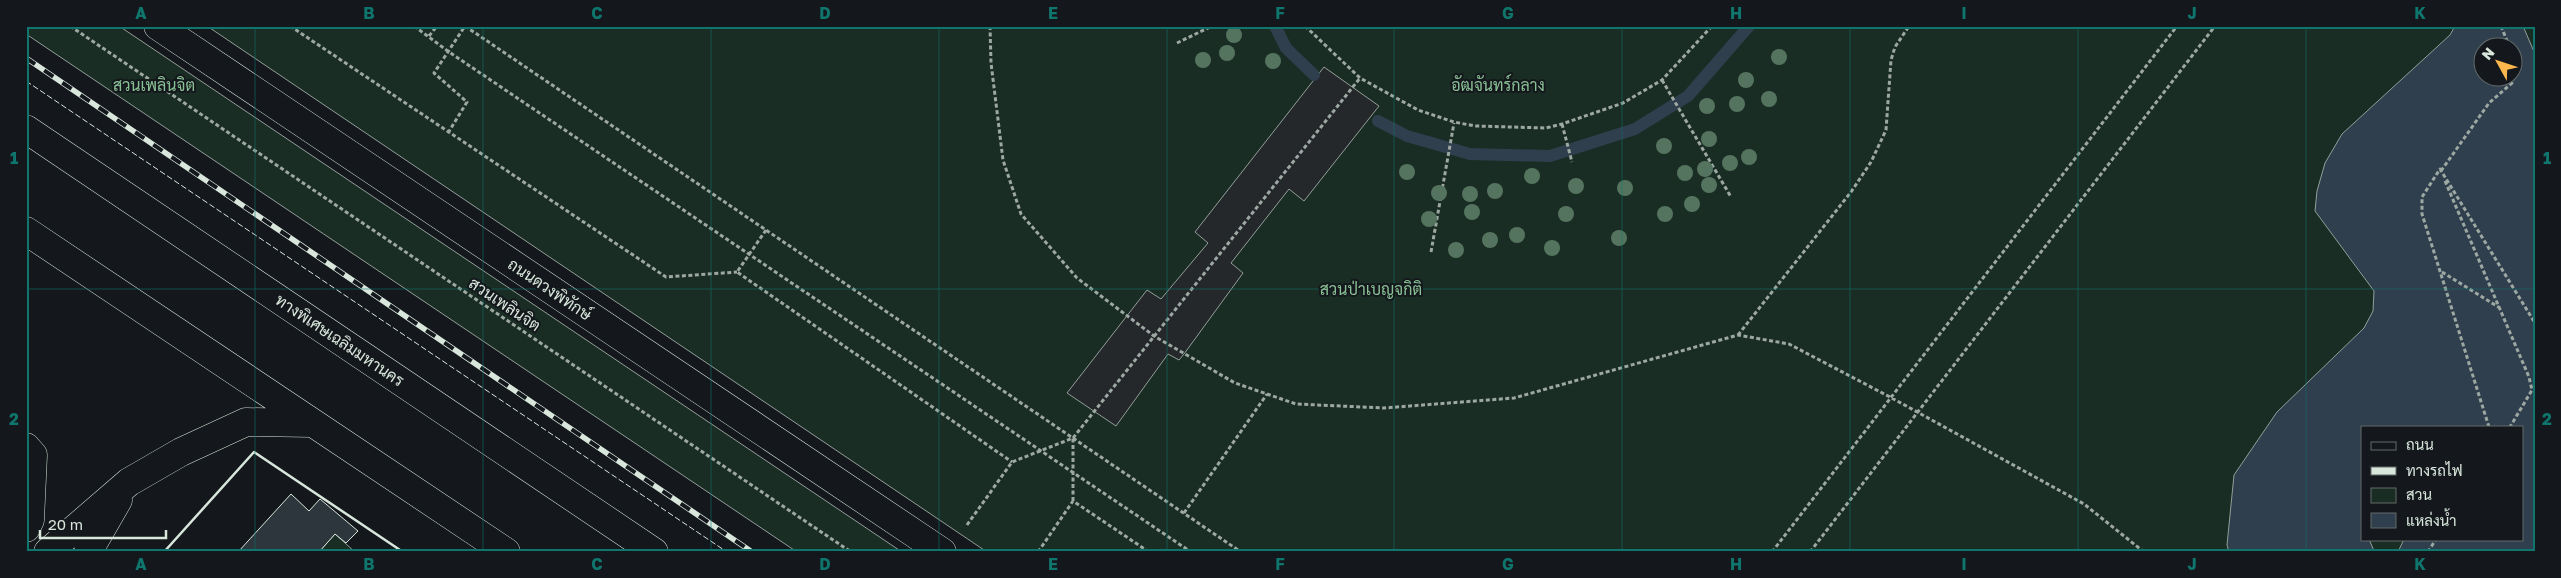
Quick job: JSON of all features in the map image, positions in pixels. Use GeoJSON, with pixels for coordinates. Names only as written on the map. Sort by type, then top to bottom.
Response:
{"type":"FeatureCollection","features":[{"type":"Feature","properties":{"kind":"main road","name":"ถนนดวงพิทักษ์"},"geometry":{"type":"LineString","coordinates":[[158,26],[942,552]]}},
{"type":"Feature","properties":{"kind":"main road","name":"ทางพิเศษเฉลิมมหานคร"},"geometry":{"type":"LineString","coordinates":[[26,129],[654,552]]}},
{"type":"Feature","properties":{"kind":"main road"},"geometry":{"type":"LineString","coordinates":[[26,231],[506,552]]}},
{"type":"Feature","properties":{"kind":"main road"},"geometry":{"type":"LineString","coordinates":[[48,552],[129,482],[181,452],[246,422],[311,423]]}},
{"type":"Feature","properties":{"kind":"main road"},"geometry":{"type":"LineString","coordinates":[[26,447],[33,455],[30,520],[26,528]]}},
{"type":"Feature","properties":{"kind":"main road"},"geometry":{"type":"LineString","coordinates":[[88,552],[129,482]]}},
{"type":"Feature","properties":{"kind":"path","name":"สวนเพลินจิต"},"geometry":{"type":"LineString","coordinates":[[70,26],[851,552]]}},
{"type":"Feature","properties":{"kind":"path"},"geometry":{"type":"LineString","coordinates":[[290,26],[666,277],[737,272],[1012,462]]}},
{"type":"Feature","properties":{"kind":"path"},"geometry":{"type":"LineString","coordinates":[[414,26],[449,52],[1190,552]]}},
{"type":"Feature","properties":{"kind":"path"},"geometry":{"type":"LineString","coordinates":[[429,36],[437,26]]}},
{"type":"Feature","properties":{"kind":"path"},"geometry":{"type":"LineString","coordinates":[[448,133],[468,102],[434,73],[465,26],[1241,552]]}},
{"type":"Feature","properties":{"kind":"path"},"geometry":{"type":"LineString","coordinates":[[990,26],[991,63],[1003,160],[1020,214],[1077,278],[1154,336],[1235,383],[1296,404],[1384,408],[1514,398],[1738,335],[1789,344],[1890,397],[2084,504],[2144,552]]}},
{"type":"Feature","properties":{"kind":"path"},"geometry":{"type":"LineString","coordinates":[[1177,43],[1212,26]]}},
{"type":"Feature","properties":{"kind":"path"},"geometry":{"type":"LineString","coordinates":[[1305,26],[1360,78],[1418,110],[1454,122],[1475,126],[1546,128],[1623,103],[1662,80],[1712,26]]}},
{"type":"Feature","properties":{"kind":"path"},"geometry":{"type":"LineString","coordinates":[[1738,335],[1851,192],[1871,162],[1886,130],[1891,60],[1895,47],[1909,26]]}},
{"type":"Feature","properties":{"kind":"path"},"geometry":{"type":"LineString","coordinates":[[1772,552],[2177,26]]}},
{"type":"Feature","properties":{"kind":"path"},"geometry":{"type":"LineString","coordinates":[[1810,552],[2215,26]]}},
{"type":"Feature","properties":{"kind":"path"},"geometry":{"type":"LineString","coordinates":[[2501,26],[2506,38]]}},
{"type":"Feature","properties":{"kind":"path"},"geometry":{"type":"LineString","coordinates":[[963,529],[1012,462],[1073,438],[1360,78]]}},
{"type":"Feature","properties":{"kind":"path"},"geometry":{"type":"LineString","coordinates":[[1662,80],[1732,197]]}},
{"type":"Feature","properties":{"kind":"path"},"geometry":{"type":"LineString","coordinates":[[2489,426],[2421,206],[2422,197],[2440,169],[2489,103],[2506,88]]}},
{"type":"Feature","properties":{"kind":"path"},"geometry":{"type":"LineString","coordinates":[[1431,252],[1454,122]]}},
{"type":"Feature","properties":{"kind":"path"},"geometry":{"type":"LineString","coordinates":[[1562,124],[1572,162]]}},
{"type":"Feature","properties":{"kind":"path"},"geometry":{"type":"LineString","coordinates":[[2440,169],[2502,309],[2529,377],[2532,390],[2511,426]]}},
{"type":"Feature","properties":{"kind":"path"},"geometry":{"type":"LineString","coordinates":[[2440,169],[2535,323]]}},
{"type":"Feature","properties":{"kind":"path"},"geometry":{"type":"LineString","coordinates":[[737,272],[766,230]]}},
{"type":"Feature","properties":{"kind":"path"},"geometry":{"type":"LineString","coordinates":[[2441,272],[2502,309]]}},
{"type":"Feature","properties":{"kind":"path"},"geometry":{"type":"LineString","coordinates":[[1184,513],[1267,394]]}},
{"type":"Feature","properties":{"kind":"path"},"geometry":{"type":"LineString","coordinates":[[1038,552],[1073,501],[1073,438]]}},
{"type":"Feature","properties":{"kind":"path"},"geometry":{"type":"LineString","coordinates":[[1073,501],[1149,552]]}},
{"type":"Feature","properties":{"kind":"path"},"geometry":{"type":"LineString","coordinates":[[2428,552],[2435,540]]}},
{"type":"Feature","properties":{"kind":"green space","name":"สวนเพลินจิต"},"geometry":{"type":"Polygon","coordinates":[[[26,26],[119,26],[902,552],[797,552],[26,34],[26,26]]]}},
{"type":"Feature","properties":{"kind":"green space","name":"สวนป่าเบญจกิติ"},"geometry":{"type":"Polygon","coordinates":[[[207,26],[2535,26],[2535,552],[987,552],[207,26]]]}},
{"type":"Feature","properties":{"kind":"green space"},"geometry":{"type":"Polygon","coordinates":[[[335,534],[355,552],[319,552],[335,534]]]}},
{"type":"Feature","properties":{"kind":"shaded area"},"geometry":{"type":"Polygon","coordinates":[[[1324,67],[1379,106],[1304,201],[1289,189],[1231,263],[1243,273],[1184,354],[1179,360],[1168,354],[1116,426],[1067,393],[1147,290],[1161,299],[1208,243],[1195,232],[1324,67]]]}},
{"type":"Feature","properties":{"kind":"water"},"geometry":{"type":"Polygon","coordinates":[[[2455,26],[2523,26],[2535,54],[2535,552],[2398,552],[2404,540],[2524,540],[2524,426],[2361,426],[2361,540],[2369,540],[2374,551],[2378,552],[2229,552],[2227,545],[2234,475],[2277,412],[2364,328],[2373,311],[2374,291],[2315,211],[2317,191],[2325,163],[2342,134],[2450,35],[2455,26]]]}},
{"type":"Feature","properties":{"kind":"building"},"geometry":{"type":"Polygon","coordinates":[[[291,494],[309,511],[320,499],[358,531],[346,543],[335,534],[319,552],[238,552],[291,494]]]}},
{"type":"Feature","properties":{"kind":"waterway"},"geometry":{"type":"LineString","coordinates":[[1275,26],[1286,48],[1314,75]]}},
{"type":"Feature","properties":{"kind":"waterway"},"geometry":{"type":"LineString","coordinates":[[1378,121],[1407,136],[1470,154],[1550,156],[1635,129],[1688,96],[1749,26]]}},
{"type":"Feature","properties":{"kind":"railway"},"geometry":{"type":"LineString","coordinates":[[26,58],[752,552]]}},
{"type":"Feature","properties":{"kind":"fence"},"geometry":{"type":"LineString","coordinates":[[26,81],[727,552]]}},
{"type":"Feature","properties":{"kind":"wall"},"geometry":{"type":"LineString","coordinates":[[164,552],[254,452],[403,552]]}},
{"type":"Feature","properties":{"kind":"park label","name":"อัฒจันทร์กลาง"},"geometry":{"type":"Point","coordinates":[1498,85]}}]}
